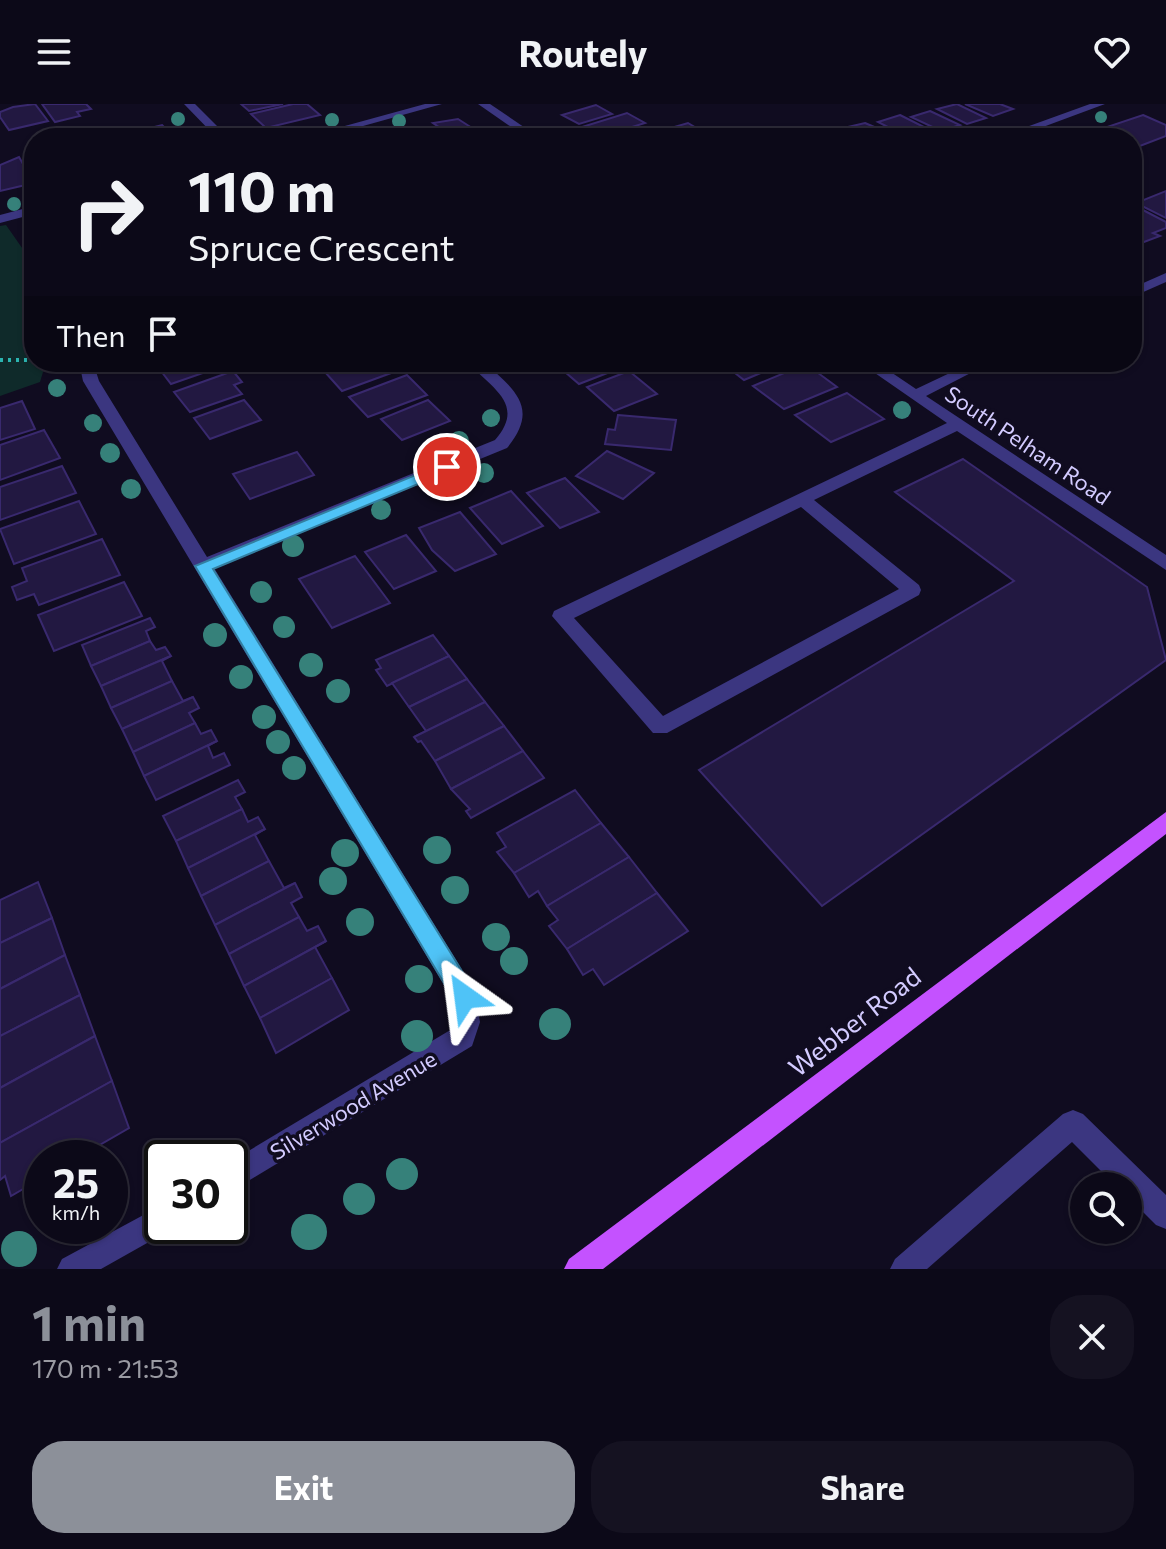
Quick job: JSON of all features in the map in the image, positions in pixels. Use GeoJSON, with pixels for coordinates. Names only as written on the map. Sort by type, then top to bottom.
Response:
{"type":"FeatureCollection","features":[{"type":"Feature","properties":{"kind":"main road","name":"Webber Road"},"geometry":{"type":"LineString","coordinates":[[579,1269],[1166,821]]}},
{"type":"Feature","properties":{"kind":"street"},"geometry":{"type":"LineString","coordinates":[[189,104],[213,128]]}},
{"type":"Feature","properties":{"kind":"street"},"geometry":{"type":"LineString","coordinates":[[345,128],[437,104]]}},
{"type":"Feature","properties":{"kind":"street"},"geometry":{"type":"LineString","coordinates":[[483,104],[519,128]]}},
{"type":"Feature","properties":{"kind":"street"},"geometry":{"type":"LineString","coordinates":[[1031,128],[1100,104]]}},
{"type":"Feature","properties":{"kind":"street"},"geometry":{"type":"LineString","coordinates":[[0,219],[24,213]]}},
{"type":"Feature","properties":{"kind":"street"},"geometry":{"type":"LineString","coordinates":[[1142,286],[1166,277]]}},
{"type":"Feature","properties":{"kind":"street","name":"Silverwood Avenue"},"geometry":{"type":"LineString","coordinates":[[89,372],[91,381],[465,997],[467,1022],[463,1037],[440,1054],[248,1167]]}},
{"type":"Feature","properties":{"kind":"street"},"geometry":{"type":"LineString","coordinates":[[203,566],[501,444],[512,431],[516,407],[507,391],[486,372]]}},
{"type":"Feature","properties":{"kind":"street","name":"South Pelham Road"},"geometry":{"type":"LineString","coordinates":[[881,372],[1166,564]]}},
{"type":"Feature","properties":{"kind":"street"},"geometry":{"type":"LineString","coordinates":[[915,395],[964,372]]}},
{"type":"Feature","properties":{"kind":"street"},"geometry":{"type":"LineString","coordinates":[[802,499],[912,590],[660,727],[561,616],[802,499],[958,424]]}},
{"type":"Feature","properties":{"kind":"street"},"geometry":{"type":"LineString","coordinates":[[905,1269],[1073,1124],[1166,1215]]}},
{"type":"Feature","properties":{"kind":"street"},"geometry":{"type":"LineString","coordinates":[[72,1269],[144,1229]]}},
{"type":"Feature","properties":{"kind":"path"},"geometry":{"type":"LineString","coordinates":[[0,360],[24,360]]}},
{"type":"Feature","properties":{"kind":"green space"},"geometry":{"type":"Polygon","coordinates":[[[6,225],[24,251],[24,372],[43,372],[40,382],[0,396],[0,226],[6,225]]]}},
{"type":"Feature","properties":{"kind":"building"},"geometry":{"type":"Polygon","coordinates":[[[35,104],[48,121],[9,130],[0,117],[0,112],[13,107],[35,104]]]}},
{"type":"Feature","properties":{"kind":"building"},"geometry":{"type":"Polygon","coordinates":[[[42,104],[86,104],[91,109],[77,112],[80,116],[55,122],[42,104]]]}},
{"type":"Feature","properties":{"kind":"building"},"geometry":{"type":"Polygon","coordinates":[[[241,104],[283,104],[249,111],[241,104]]]}},
{"type":"Feature","properties":{"kind":"building"},"geometry":{"type":"Polygon","coordinates":[[[293,104],[307,104],[320,115],[266,128],[251,114],[293,104]]]}},
{"type":"Feature","properties":{"kind":"building"},"geometry":{"type":"Polygon","coordinates":[[[957,104],[986,118],[967,124],[937,109],[957,104]]]}},
{"type":"Feature","properties":{"kind":"building"},"geometry":{"type":"Polygon","coordinates":[[[965,104],[1000,104],[1013,109],[993,116],[965,104]]]}},
{"type":"Feature","properties":{"kind":"building"},"geometry":{"type":"Polygon","coordinates":[[[596,105],[612,114],[579,124],[562,115],[596,105]]]}},
{"type":"Feature","properties":{"kind":"building"},"geometry":{"type":"Polygon","coordinates":[[[930,111],[960,125],[935,128],[911,117],[930,111]]]}},
{"type":"Feature","properties":{"kind":"building"},"geometry":{"type":"Polygon","coordinates":[[[627,113],[645,123],[629,128],[582,127],[627,113]]]}},
{"type":"Feature","properties":{"kind":"building"},"geometry":{"type":"Polygon","coordinates":[[[900,115],[926,128],[890,128],[878,122],[900,115]]]}},
{"type":"Feature","properties":{"kind":"building"},"geometry":{"type":"Polygon","coordinates":[[[1143,115],[1166,125],[1166,136],[1142,145],[1142,128],[1104,128],[1143,115]]]}},
{"type":"Feature","properties":{"kind":"building"},"geometry":{"type":"Polygon","coordinates":[[[458,119],[472,128],[440,128],[433,123],[458,119]]]}},
{"type":"Feature","properties":{"kind":"building"},"geometry":{"type":"Polygon","coordinates":[[[688,123],[696,128],[671,128],[688,123]]]}},
{"type":"Feature","properties":{"kind":"building"},"geometry":{"type":"Polygon","coordinates":[[[865,123],[877,128],[843,128],[865,123]]]}},
{"type":"Feature","properties":{"kind":"building"},"geometry":{"type":"Polygon","coordinates":[[[19,157],[24,166],[24,185],[0,191],[0,165],[19,157]]]}},
{"type":"Feature","properties":{"kind":"building"},"geometry":{"type":"Polygon","coordinates":[[[1166,191],[1166,218],[1142,206],[1142,201],[1166,191]]]}},
{"type":"Feature","properties":{"kind":"building"},"geometry":{"type":"Polygon","coordinates":[[[1142,210],[1166,222],[1166,228],[1153,233],[1160,236],[1144,242],[1142,210]]]}},
{"type":"Feature","properties":{"kind":"building"},"geometry":{"type":"Polygon","coordinates":[[[162,372],[206,372],[171,384],[162,372]]]}},
{"type":"Feature","properties":{"kind":"building"},"geometry":{"type":"Polygon","coordinates":[[[230,372],[242,382],[234,385],[242,394],[190,412],[174,392],[230,372]]]}},
{"type":"Feature","properties":{"kind":"building"},"geometry":{"type":"Polygon","coordinates":[[[325,372],[394,372],[342,391],[325,372]]]}},
{"type":"Feature","properties":{"kind":"building"},"geometry":{"type":"Polygon","coordinates":[[[565,372],[610,372],[579,384],[565,372]]]}},
{"type":"Feature","properties":{"kind":"building"},"geometry":{"type":"Polygon","coordinates":[[[630,372],[657,394],[614,411],[587,387],[630,372]]]}},
{"type":"Feature","properties":{"kind":"building"},"geometry":{"type":"Polygon","coordinates":[[[734,372],[763,372],[744,380],[734,372]]]}},
{"type":"Feature","properties":{"kind":"building"},"geometry":{"type":"Polygon","coordinates":[[[787,372],[817,372],[837,387],[784,409],[753,386],[787,372]]]}},
{"type":"Feature","properties":{"kind":"building"},"geometry":{"type":"Polygon","coordinates":[[[407,375],[427,395],[368,417],[349,397],[407,375]]]}},
{"type":"Feature","properties":{"kind":"building"},"geometry":{"type":"Polygon","coordinates":[[[847,393],[884,419],[831,442],[795,415],[847,393]]]}},
{"type":"Feature","properties":{"kind":"building"},"geometry":{"type":"Polygon","coordinates":[[[244,400],[261,420],[210,439],[194,418],[244,400]]]}},
{"type":"Feature","properties":{"kind":"building"},"geometry":{"type":"Polygon","coordinates":[[[428,400],[450,421],[402,440],[381,419],[428,400]]]}},
{"type":"Feature","properties":{"kind":"building"},"geometry":{"type":"Polygon","coordinates":[[[22,401],[35,429],[0,440],[0,408],[22,401]]]}},
{"type":"Feature","properties":{"kind":"building"},"geometry":{"type":"Polygon","coordinates":[[[618,415],[676,420],[671,450],[605,444],[608,429],[615,430],[618,415]]]}},
{"type":"Feature","properties":{"kind":"building"},"geometry":{"type":"Polygon","coordinates":[[[44,430],[60,458],[0,480],[0,445],[44,430]]]}},
{"type":"Feature","properties":{"kind":"building"},"geometry":{"type":"Polygon","coordinates":[[[607,451],[654,473],[623,499],[576,476],[607,451]]]}},
{"type":"Feature","properties":{"kind":"building"},"geometry":{"type":"Polygon","coordinates":[[[297,452],[314,475],[250,499],[233,474],[297,452]]]}},
{"type":"Feature","properties":{"kind":"building"},"geometry":{"type":"Polygon","coordinates":[[[963,459],[1147,587],[1166,660],[822,906],[699,770],[1014,581],[895,492],[963,459]]]}},
{"type":"Feature","properties":{"kind":"building"},"geometry":{"type":"Polygon","coordinates":[[[62,466],[76,493],[0,520],[0,487],[62,466]]]}},
{"type":"Feature","properties":{"kind":"building"},"geometry":{"type":"Polygon","coordinates":[[[565,478],[599,512],[560,528],[527,493],[565,478]]]}},
{"type":"Feature","properties":{"kind":"building"},"geometry":{"type":"Polygon","coordinates":[[[511,491],[543,526],[502,544],[470,508],[511,491]]]}},
{"type":"Feature","properties":{"kind":"building"},"geometry":{"type":"Polygon","coordinates":[[[79,501],[96,534],[14,564],[0,529],[79,501]]]}},
{"type":"Feature","properties":{"kind":"building"},"geometry":{"type":"Polygon","coordinates":[[[460,512],[496,554],[455,571],[432,550],[419,528],[460,512]]]}},
{"type":"Feature","properties":{"kind":"building"},"geometry":{"type":"Polygon","coordinates":[[[406,535],[436,571],[394,589],[365,552],[406,535]]]}},
{"type":"Feature","properties":{"kind":"building"},"geometry":{"type":"Polygon","coordinates":[[[102,539],[120,575],[39,605],[34,594],[17,600],[12,587],[27,581],[22,568],[102,539]]]}},
{"type":"Feature","properties":{"kind":"building"},"geometry":{"type":"Polygon","coordinates":[[[355,556],[390,603],[332,628],[299,579],[355,556]]]}},
{"type":"Feature","properties":{"kind":"building"},"geometry":{"type":"Polygon","coordinates":[[[124,582],[142,616],[54,651],[38,615],[124,582]]]}},
{"type":"Feature","properties":{"kind":"building"},"geometry":{"type":"Polygon","coordinates":[[[150,618],[155,627],[146,631],[150,641],[91,666],[82,645],[150,618]]]}},
{"type":"Feature","properties":{"kind":"building"},"geometry":{"type":"Polygon","coordinates":[[[433,635],[449,656],[387,686],[376,670],[381,668],[376,660],[433,635]]]}},
{"type":"Feature","properties":{"kind":"building"},"geometry":{"type":"Polygon","coordinates":[[[150,641],[156,650],[165,647],[171,656],[101,686],[91,666],[150,641]]]}},
{"type":"Feature","properties":{"kind":"building"},"geometry":{"type":"Polygon","coordinates":[[[171,656],[162,661],[172,681],[111,708],[101,686],[171,656]]]}},
{"type":"Feature","properties":{"kind":"building"},"geometry":{"type":"Polygon","coordinates":[[[449,656],[467,679],[409,707],[392,683],[449,656]]]}},
{"type":"Feature","properties":{"kind":"building"},"geometry":{"type":"Polygon","coordinates":[[[467,679],[485,702],[414,737],[426,731],[409,707],[467,679]]]}},
{"type":"Feature","properties":{"kind":"building"},"geometry":{"type":"Polygon","coordinates":[[[172,681],[183,701],[193,697],[122,729],[111,708],[172,681]]]}},
{"type":"Feature","properties":{"kind":"building"},"geometry":{"type":"Polygon","coordinates":[[[193,697],[199,708],[189,713],[195,723],[133,752],[122,729],[193,697]]]}},
{"type":"Feature","properties":{"kind":"building"},"geometry":{"type":"Polygon","coordinates":[[[485,702],[504,726],[435,761],[421,741],[414,737],[485,702]]]}},
{"type":"Feature","properties":{"kind":"building"},"geometry":{"type":"Polygon","coordinates":[[[195,723],[201,734],[211,730],[217,741],[144,776],[133,752],[195,723]]]}},
{"type":"Feature","properties":{"kind":"building"},"geometry":{"type":"Polygon","coordinates":[[[504,726],[523,751],[451,789],[435,761],[504,726]]]}},
{"type":"Feature","properties":{"kind":"building"},"geometry":{"type":"Polygon","coordinates":[[[217,741],[208,746],[213,758],[224,753],[230,765],[156,800],[144,776],[217,741]]]}},
{"type":"Feature","properties":{"kind":"building"},"geometry":{"type":"Polygon","coordinates":[[[523,751],[544,778],[471,818],[466,811],[470,809],[451,789],[523,751]]]}},
{"type":"Feature","properties":{"kind":"building"},"geometry":{"type":"Polygon","coordinates":[[[238,780],[245,792],[235,797],[242,809],[176,841],[163,816],[238,780]]]}},
{"type":"Feature","properties":{"kind":"building"},"geometry":{"type":"Polygon","coordinates":[[[575,790],[601,823],[514,873],[497,852],[506,847],[497,833],[575,790]]]}},
{"type":"Feature","properties":{"kind":"building"},"geometry":{"type":"Polygon","coordinates":[[[242,809],[248,822],[258,817],[265,829],[188,868],[176,841],[242,809]]]}},
{"type":"Feature","properties":{"kind":"building"},"geometry":{"type":"Polygon","coordinates":[[[601,823],[629,857],[547,906],[538,891],[529,897],[514,873],[601,823]]]}},
{"type":"Feature","properties":{"kind":"building"},"geometry":{"type":"Polygon","coordinates":[[[265,829],[255,835],[269,861],[201,896],[188,868],[265,829]]]}},
{"type":"Feature","properties":{"kind":"building"},"geometry":{"type":"Polygon","coordinates":[[[629,857],[657,893],[567,949],[549,926],[558,920],[547,906],[629,857]]]}},
{"type":"Feature","properties":{"kind":"building"},"geometry":{"type":"Polygon","coordinates":[[[269,861],[284,888],[295,883],[215,925],[201,896],[269,861]]]}},
{"type":"Feature","properties":{"kind":"building"},"geometry":{"type":"Polygon","coordinates":[[[38,882],[52,918],[0,943],[0,900],[38,882]]]}},
{"type":"Feature","properties":{"kind":"building"},"geometry":{"type":"Polygon","coordinates":[[[295,883],[302,897],[291,903],[299,917],[229,954],[215,925],[295,883]]]}},
{"type":"Feature","properties":{"kind":"building"},"geometry":{"type":"Polygon","coordinates":[[[657,893],[688,931],[604,985],[593,969],[583,975],[567,949],[657,893]]]}},
{"type":"Feature","properties":{"kind":"building"},"geometry":{"type":"Polygon","coordinates":[[[299,917],[307,931],[318,926],[326,941],[244,986],[229,954],[299,917]]]}},
{"type":"Feature","properties":{"kind":"building"},"geometry":{"type":"Polygon","coordinates":[[[52,918],[65,955],[0,989],[0,943],[52,918]]]}},
{"type":"Feature","properties":{"kind":"building"},"geometry":{"type":"Polygon","coordinates":[[[315,947],[332,978],[260,1018],[244,986],[315,947]]]}},
{"type":"Feature","properties":{"kind":"building"},"geometry":{"type":"Polygon","coordinates":[[[65,955],[80,995],[0,1036],[0,989],[65,955]]]}},
{"type":"Feature","properties":{"kind":"building"},"geometry":{"type":"Polygon","coordinates":[[[332,978],[349,1010],[276,1053],[260,1018],[332,978]]]}},
{"type":"Feature","properties":{"kind":"building"},"geometry":{"type":"Polygon","coordinates":[[[80,995],[95,1036],[0,1088],[0,1036],[80,995]]]}},
{"type":"Feature","properties":{"kind":"building"},"geometry":{"type":"Polygon","coordinates":[[[95,1036],[112,1081],[0,1143],[0,1088],[95,1036]]]}},
{"type":"Feature","properties":{"kind":"building"},"geometry":{"type":"Polygon","coordinates":[[[112,1081],[129,1128],[108,1140],[24,1140],[24,1188],[11,1196],[5,1176],[0,1180],[0,1143],[112,1081]]]}},
{"type":"Feature","properties":{"kind":"route"},"geometry":{"type":"LineString","coordinates":[[447,467],[203,566],[465,997]]}}]}
